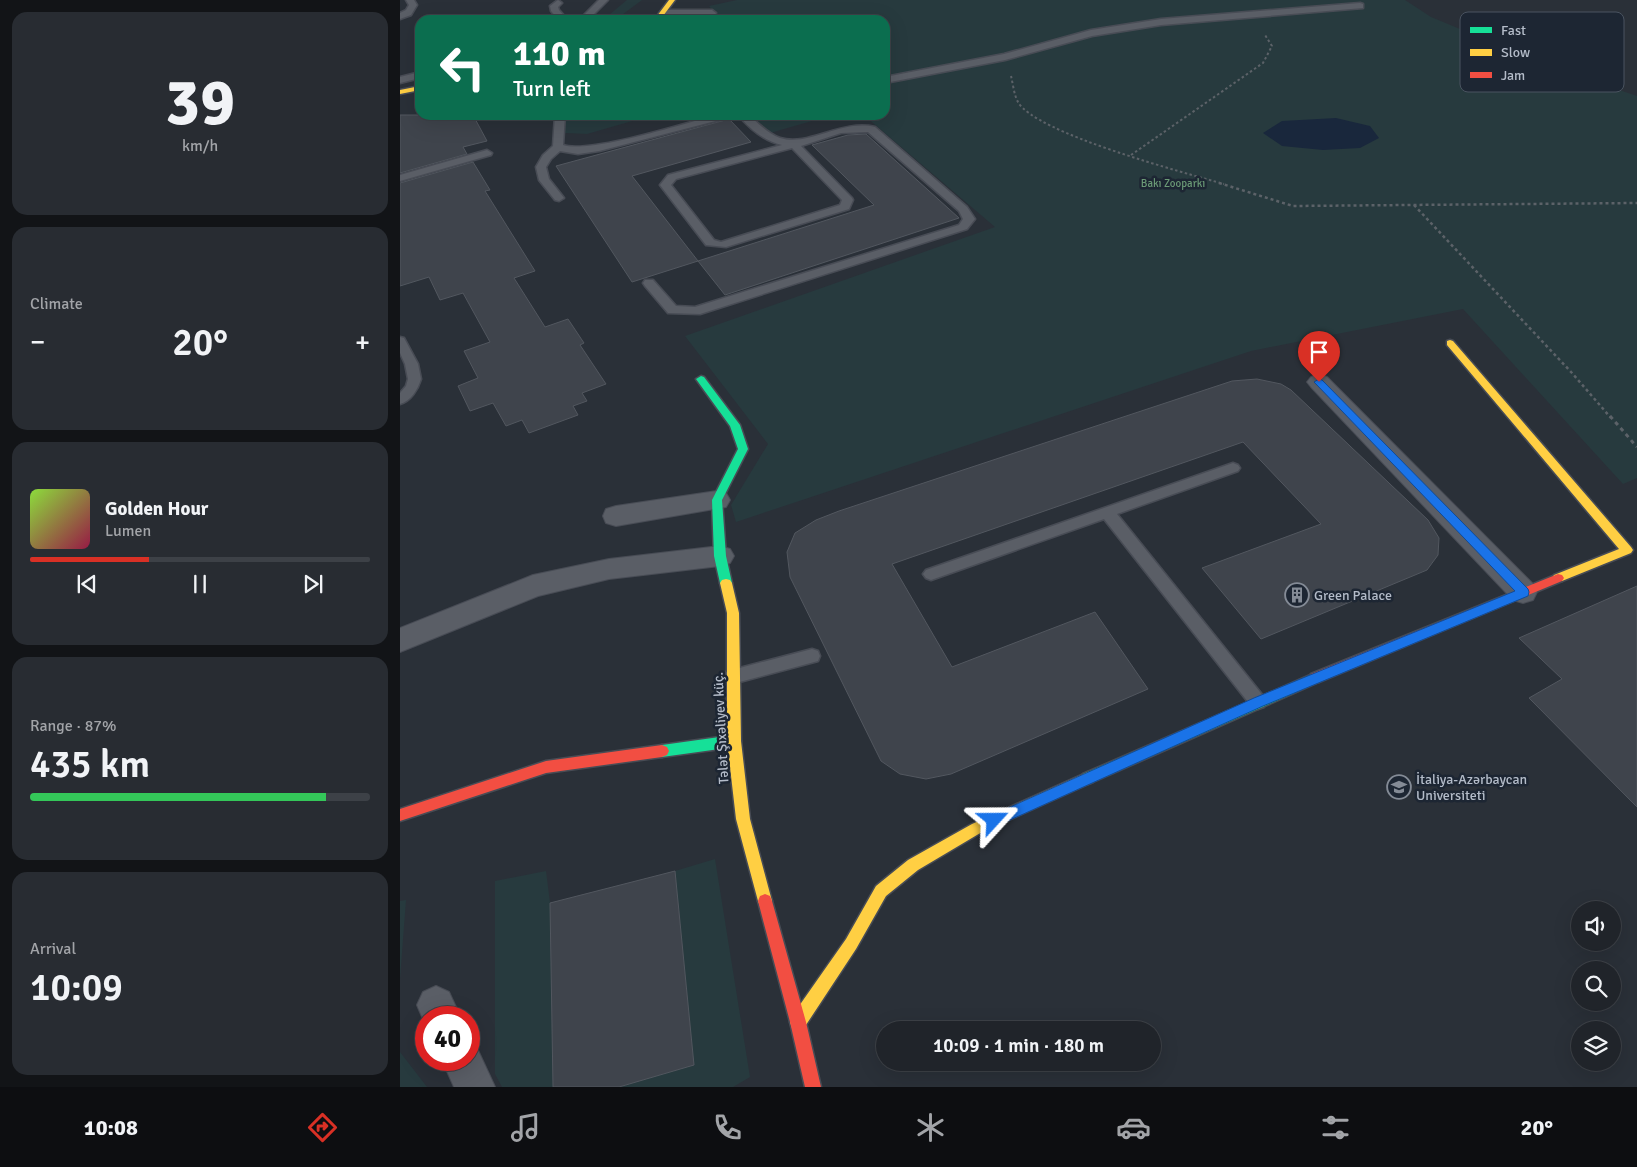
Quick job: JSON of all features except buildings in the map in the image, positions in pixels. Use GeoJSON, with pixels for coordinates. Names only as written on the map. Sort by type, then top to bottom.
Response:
{"type":"FeatureCollection","features":[{"type":"Feature","properties":{"kind":"street"},"geometry":{"type":"LineString","coordinates":[[662,15],[672,0]]}},
{"type":"Feature","properties":{"kind":"street"},"geometry":{"type":"LineString","coordinates":[[400,92],[415,89]]}},
{"type":"Feature","properties":{"kind":"street"},"geometry":{"type":"LineString","coordinates":[[798,1022],[851,944],[881,891],[913,865],[977,828],[1258,702],[1627,550],[1450,343]]}},
{"type":"Feature","properties":{"kind":"street"},"geometry":{"type":"LineString","coordinates":[[616,516],[717,500],[743,449],[735,426],[701,380]]}},
{"type":"Feature","properties":{"kind":"street"},"geometry":{"type":"LineString","coordinates":[[1319,382],[1524,592]]}},
{"type":"Feature","properties":{"kind":"street","name":"Tələt Şıxəliyev küç."},"geometry":{"type":"LineString","coordinates":[[717,500],[720,556],[733,613],[734,741],[743,819],[798,1022],[812,1087]]}},
{"type":"Feature","properties":{"kind":"street"},"geometry":{"type":"LineString","coordinates":[[400,640],[533,586],[609,569],[720,556]]}},
{"type":"Feature","properties":{"kind":"street"},"geometry":{"type":"LineString","coordinates":[[400,815],[546,767],[734,741]]}},
{"type":"Feature","properties":{"kind":"street"},"geometry":{"type":"LineString","coordinates":[[467,1071],[474,1087]]}},
{"type":"Feature","properties":{"kind":"lane"},"geometry":{"type":"LineString","coordinates":[[400,16],[407,14],[411,10],[410,0]]}},
{"type":"Feature","properties":{"kind":"lane"},"geometry":{"type":"LineString","coordinates":[[588,15],[604,0]]}},
{"type":"Feature","properties":{"kind":"lane"},"geometry":{"type":"LineString","coordinates":[[558,3],[554,6],[555,11],[559,15]]}},
{"type":"Feature","properties":{"kind":"lane"},"geometry":{"type":"LineString","coordinates":[[890,79],[1005,56],[1091,33],[1161,22],[1360,6]]}},
{"type":"Feature","properties":{"kind":"lane"},"geometry":{"type":"LineString","coordinates":[[678,15],[712,13]]}},
{"type":"Feature","properties":{"kind":"lane"},"geometry":{"type":"LineString","coordinates":[[400,80],[415,76]]}},
{"type":"Feature","properties":{"kind":"lane"},"geometry":{"type":"LineString","coordinates":[[559,198],[544,180],[541,167],[547,157],[558,147],[560,120]]}},
{"type":"Feature","properties":{"kind":"lane"},"geometry":{"type":"LineString","coordinates":[[558,147],[566,151],[599,148],[708,120]]}},
{"type":"Feature","properties":{"kind":"lane"},"geometry":{"type":"LineString","coordinates":[[649,284],[672,310],[696,312],[963,227],[969,219],[963,209],[871,129],[857,127],[843,129],[794,144],[672,177],[666,185],[710,243],[722,245],[845,207],[848,200],[794,144],[775,140],[763,133],[749,120]]}},
{"type":"Feature","properties":{"kind":"lane"},"geometry":{"type":"LineString","coordinates":[[400,178],[487,153]]}},
{"type":"Feature","properties":{"kind":"lane"},"geometry":{"type":"LineString","coordinates":[[400,341],[415,368],[413,386],[400,400]]}},
{"type":"Feature","properties":{"kind":"lane"},"geometry":{"type":"LineString","coordinates":[[931,574],[1233,468]]}},
{"type":"Feature","properties":{"kind":"lane"},"geometry":{"type":"LineString","coordinates":[[1107,512],[1258,702]]}},
{"type":"Feature","properties":{"kind":"lane"},"geometry":{"type":"LineString","coordinates":[[732,677],[812,656]]}},
{"type":"Feature","properties":{"kind":"path"},"geometry":{"type":"LineString","coordinates":[[1131,156],[1263,63],[1272,46],[1252,15]]}},
{"type":"Feature","properties":{"kind":"path"},"geometry":{"type":"LineString","coordinates":[[1005,56],[1018,102],[1028,112],[1083,140],[1293,206],[1637,203]]}},
{"type":"Feature","properties":{"kind":"path"},"geometry":{"type":"LineString","coordinates":[[1414,205],[1572,373],[1637,447]]}},
{"type":"Feature","properties":{"kind":"green space"},"geometry":{"type":"Polygon","coordinates":[[[627,0],[642,0],[622,15],[609,15],[627,0]]]}},
{"type":"Feature","properties":{"kind":"green space","name":"Bakı Zooparkı"},"geometry":{"type":"Polygon","coordinates":[[[737,0],[1405,0],[1431,17],[1460,29],[1460,92],[1624,92],[1637,96],[1637,478],[1623,484],[1463,309],[1251,351],[736,522],[731,505],[768,444],[685,336],[995,227],[870,120],[890,120],[890,15],[717,15],[709,6],[737,0]]]}},
{"type":"Feature","properties":{"kind":"green space"},"geometry":{"type":"Polygon","coordinates":[[[559,120],[636,120],[587,134],[565,133],[559,120]]]}},
{"type":"Feature","properties":{"kind":"green space"},"geometry":{"type":"Polygon","coordinates":[[[757,120],[816,120],[770,133],[757,120]]]}},
{"type":"Feature","properties":{"kind":"green space"},"geometry":{"type":"Polygon","coordinates":[[[715,859],[750,1077],[733,1087],[619,1087],[694,1065],[675,871],[715,859]]]}},
{"type":"Feature","properties":{"kind":"green space"},"geometry":{"type":"Polygon","coordinates":[[[546,871],[550,903],[553,1087],[502,1087],[495,1074],[495,881],[546,871]]]}},
{"type":"Feature","properties":{"kind":"green space"},"geometry":{"type":"Polygon","coordinates":[[[406,900],[400,979],[400,901],[406,900]]]}},
{"type":"Feature","properties":{"kind":"green space"},"geometry":{"type":"Polygon","coordinates":[[[400,1052],[427,1087],[400,1087],[400,1052]]]}},
{"type":"Feature","properties":{"kind":"water"},"geometry":{"type":"Polygon","coordinates":[[[1336,118],[1370,126],[1379,138],[1360,148],[1323,150],[1282,146],[1263,133],[1282,121],[1336,118]]]}},
{"type":"Feature","properties":{"kind":"traffic: fast"},"geometry":{"type":"LineString","coordinates":[[701,379],[735,425],[743,449],[717,500],[720,556],[726,583]]}},
{"type":"Feature","properties":{"kind":"traffic: fast"},"geometry":{"type":"LineString","coordinates":[[1088,778],[1315,678]]}},
{"type":"Feature","properties":{"kind":"traffic: fast"},"geometry":{"type":"LineString","coordinates":[[662,751],[734,741]]}},
{"type":"Feature","properties":{"kind":"traffic: slow"},"geometry":{"type":"LineString","coordinates":[[661,15],[672,0]]}},
{"type":"Feature","properties":{"kind":"traffic: slow"},"geometry":{"type":"LineString","coordinates":[[400,92],[415,89]]}},
{"type":"Feature","properties":{"kind":"traffic: slow"},"geometry":{"type":"LineString","coordinates":[[1450,343],[1627,550],[1558,578]]}},
{"type":"Feature","properties":{"kind":"traffic: slow"},"geometry":{"type":"LineString","coordinates":[[726,583],[733,613],[734,741],[743,819],[765,901]]}},
{"type":"Feature","properties":{"kind":"traffic: slow"},"geometry":{"type":"LineString","coordinates":[[798,1022],[851,944],[881,891],[913,865],[977,828],[1088,778]]}},
{"type":"Feature","properties":{"kind":"traffic: jam"},"geometry":{"type":"LineString","coordinates":[[1315,678],[1558,578]]}},
{"type":"Feature","properties":{"kind":"traffic: jam"},"geometry":{"type":"LineString","coordinates":[[400,815],[546,767],[662,751]]}},
{"type":"Feature","properties":{"kind":"traffic: jam"},"geometry":{"type":"LineString","coordinates":[[765,901],[798,1022],[813,1087]]}},
{"type":"Feature","properties":{"kind":"place","name":"Green Palace"},"geometry":{"type":"Point","coordinates":[1297,595]}},
{"type":"Feature","properties":{"kind":"place","name":"İtaliya-Azərbaycan Universiteti"},"geometry":{"type":"Point","coordinates":[1399,787]}},
{"type":"Feature","properties":{"kind":"route"},"geometry":{"type":"LineString","coordinates":[[994,820],[1258,702],[1524,592],[1319,382]]}}]}
